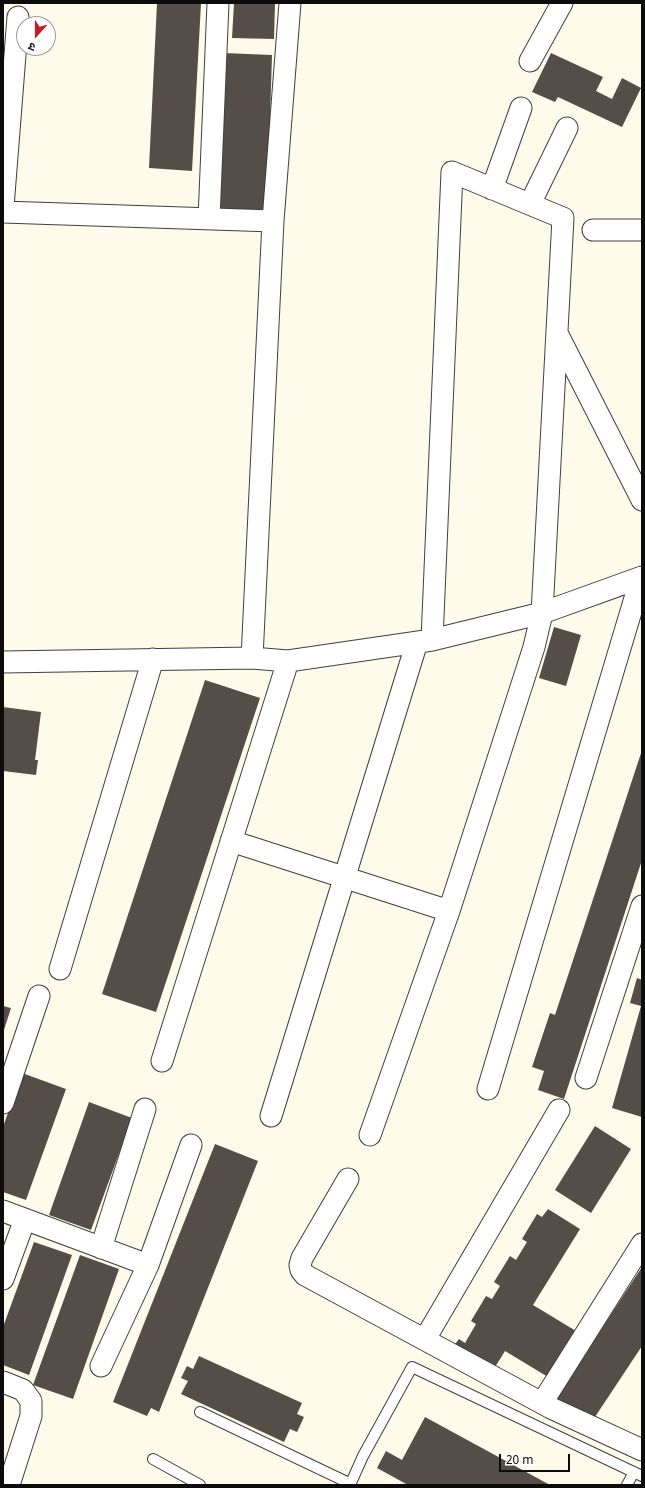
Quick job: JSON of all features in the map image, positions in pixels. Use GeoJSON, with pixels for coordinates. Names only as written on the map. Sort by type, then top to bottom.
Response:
{"type":"FeatureCollection","features":[{"type":"Feature","properties":{"kind":"street"},"geometry":{"type":"LineString","coordinates":[[209,219],[218,3]]}},
{"type":"Feature","properties":{"kind":"street"},"geometry":{"type":"LineString","coordinates":[[252,658],[273,221],[290,3]]}},
{"type":"Feature","properties":{"kind":"street"},"geometry":{"type":"LineString","coordinates":[[530,61],[562,3]]}},
{"type":"Feature","properties":{"kind":"street"},"geometry":{"type":"LineString","coordinates":[[3,207],[16,42]]}},
{"type":"Feature","properties":{"kind":"street"},"geometry":{"type":"LineString","coordinates":[[492,189],[521,108]]}},
{"type":"Feature","properties":{"kind":"street"},"geometry":{"type":"LineString","coordinates":[[530,204],[567,128]]}},
{"type":"Feature","properties":{"kind":"street"},"geometry":{"type":"LineString","coordinates":[[271,1116],[344,878],[424,641],[452,172],[563,218],[542,613],[534,647],[449,911],[370,1135]]}},
{"type":"Feature","properties":{"kind":"street"},"geometry":{"type":"LineString","coordinates":[[3,212],[273,221]]}},
{"type":"Feature","properties":{"kind":"street"},"geometry":{"type":"LineString","coordinates":[[593,230],[642,230]]}},
{"type":"Feature","properties":{"kind":"street"},"geometry":{"type":"LineString","coordinates":[[557,334],[642,500]]}},
{"type":"Feature","properties":{"kind":"street"},"geometry":{"type":"LineString","coordinates":[[3,662],[252,658],[288,661],[424,641],[542,613],[641,577]]}},
{"type":"Feature","properties":{"kind":"street"},"geometry":{"type":"LineString","coordinates":[[488,1089],[641,577]]}},
{"type":"Feature","properties":{"kind":"street"},"geometry":{"type":"LineString","coordinates":[[60,969],[152,659]]}},
{"type":"Feature","properties":{"kind":"street"},"geometry":{"type":"LineString","coordinates":[[162,1062],[230,841],[288,661]]}},
{"type":"Feature","properties":{"kind":"street"},"geometry":{"type":"LineString","coordinates":[[230,841],[449,911]]}},
{"type":"Feature","properties":{"kind":"street"},"geometry":{"type":"LineString","coordinates":[[586,1078],[642,906]]}},
{"type":"Feature","properties":{"kind":"street"},"geometry":{"type":"LineString","coordinates":[[3,1103],[38,996]]}},
{"type":"Feature","properties":{"kind":"street"},"geometry":{"type":"LineString","coordinates":[[101,1248],[145,1109]]}},
{"type":"Feature","properties":{"kind":"street"},"geometry":{"type":"LineString","coordinates":[[425,1339],[559,1110]]}},
{"type":"Feature","properties":{"kind":"street"},"geometry":{"type":"LineString","coordinates":[[101,1366],[148,1265],[191,1145]]}},
{"type":"Feature","properties":{"kind":"street"},"geometry":{"type":"LineString","coordinates":[[348,1179],[302,1258],[300,1265],[301,1270],[305,1275],[542,1403],[642,1450]]}},
{"type":"Feature","properties":{"kind":"street"},"geometry":{"type":"LineString","coordinates":[[3,1211],[148,1265]]}},
{"type":"Feature","properties":{"kind":"street"},"geometry":{"type":"LineString","coordinates":[[3,1279],[25,1219]]}},
{"type":"Feature","properties":{"kind":"street"},"geometry":{"type":"LineString","coordinates":[[542,1403],[642,1244]]}},
{"type":"Feature","properties":{"kind":"street"},"geometry":{"type":"LineString","coordinates":[[3,1382],[22,1390],[31,1401],[31,1416],[9,1485]]}},
{"type":"Feature","properties":{"kind":"lane"},"geometry":{"type":"LineString","coordinates":[[200,1412],[350,1485],[363,1456],[412,1367],[638,1474],[627,1485]]}},
{"type":"Feature","properties":{"kind":"lane"},"geometry":{"type":"LineString","coordinates":[[153,1459],[200,1485]]}},
{"type":"Feature","properties":{"kind":"building"},"geometry":{"type":"Polygon","coordinates":[[[157,3],[201,3],[192,171],[149,168],[157,3]]]}},
{"type":"Feature","properties":{"kind":"building"},"geometry":{"type":"Polygon","coordinates":[[[234,3],[275,3],[274,39],[232,38],[234,3]]]}},
{"type":"Feature","properties":{"kind":"building"},"geometry":{"type":"Polygon","coordinates":[[[224,53],[272,55],[267,215],[219,214],[224,53]]]}},
{"type":"Feature","properties":{"kind":"building"},"geometry":{"type":"Polygon","coordinates":[[[551,53],[603,77],[596,91],[612,99],[622,78],[641,88],[622,127],[558,97],[555,102],[532,92],[551,53]]]}},
{"type":"Feature","properties":{"kind":"building"},"geometry":{"type":"Polygon","coordinates":[[[554,627],[581,635],[566,686],[539,678],[554,627]]]}},
{"type":"Feature","properties":{"kind":"building"},"geometry":{"type":"Polygon","coordinates":[[[205,680],[260,698],[156,1012],[102,994],[205,680]]]}},
{"type":"Feature","properties":{"kind":"building"},"geometry":{"type":"Polygon","coordinates":[[[3,707],[41,712],[35,760],[38,760],[36,775],[3,771],[3,707]]]}},
{"type":"Feature","properties":{"kind":"building"},"geometry":{"type":"Polygon","coordinates":[[[642,750],[642,860],[564,1099],[538,1090],[544,1071],[532,1067],[550,1013],[555,1015],[642,750]]]}},
{"type":"Feature","properties":{"kind":"building"},"geometry":{"type":"Polygon","coordinates":[[[637,978],[642,980],[642,1117],[612,1108],[641,1006],[630,1003],[637,978]]]}},
{"type":"Feature","properties":{"kind":"building"},"geometry":{"type":"Polygon","coordinates":[[[3,1006],[11,1008],[3,1033],[3,1006]]]}},
{"type":"Feature","properties":{"kind":"building"},"geometry":{"type":"Polygon","coordinates":[[[22,1073],[66,1089],[26,1200],[3,1192],[3,1127],[22,1073]]]}},
{"type":"Feature","properties":{"kind":"building"},"geometry":{"type":"Polygon","coordinates":[[[89,1102],[132,1118],[91,1230],[49,1215],[89,1102]]]}},
{"type":"Feature","properties":{"kind":"building"},"geometry":{"type":"Polygon","coordinates":[[[595,1126],[631,1149],[591,1213],[555,1190],[595,1126]]]}},
{"type":"Feature","properties":{"kind":"building"},"geometry":{"type":"Polygon","coordinates":[[[215,1144],[258,1161],[159,1412],[151,1408],[147,1416],[113,1402],[215,1144]]]}},
{"type":"Feature","properties":{"kind":"building"},"geometry":{"type":"Polygon","coordinates":[[[548,1209],[580,1229],[533,1305],[576,1331],[548,1377],[505,1351],[492,1372],[452,1348],[459,1339],[465,1343],[476,1324],[471,1321],[486,1296],[492,1299],[500,1286],[494,1282],[510,1256],[516,1260],[527,1242],[522,1239],[537,1214],[542,1217],[548,1209]]]}},
{"type":"Feature","properties":{"kind":"building"},"geometry":{"type":"Polygon","coordinates":[[[34,1242],[72,1255],[29,1375],[3,1365],[3,1327],[34,1242]]]}},
{"type":"Feature","properties":{"kind":"building"},"geometry":{"type":"Polygon","coordinates":[[[80,1255],[119,1269],[73,1399],[33,1385],[80,1255]]]}},
{"type":"Feature","properties":{"kind":"building"},"geometry":{"type":"Polygon","coordinates":[[[642,1267],[642,1346],[591,1423],[555,1400],[642,1267]]]}},
{"type":"Feature","properties":{"kind":"building"},"geometry":{"type":"Polygon","coordinates":[[[199,1356],[302,1403],[297,1414],[304,1417],[297,1432],[290,1429],[284,1442],[181,1394],[188,1381],[181,1378],[187,1366],[193,1369],[199,1356]]]}},
{"type":"Feature","properties":{"kind":"building"},"geometry":{"type":"Polygon","coordinates":[[[425,1417],[550,1485],[408,1485],[377,1468],[386,1451],[402,1460],[425,1417]]]}}]}
